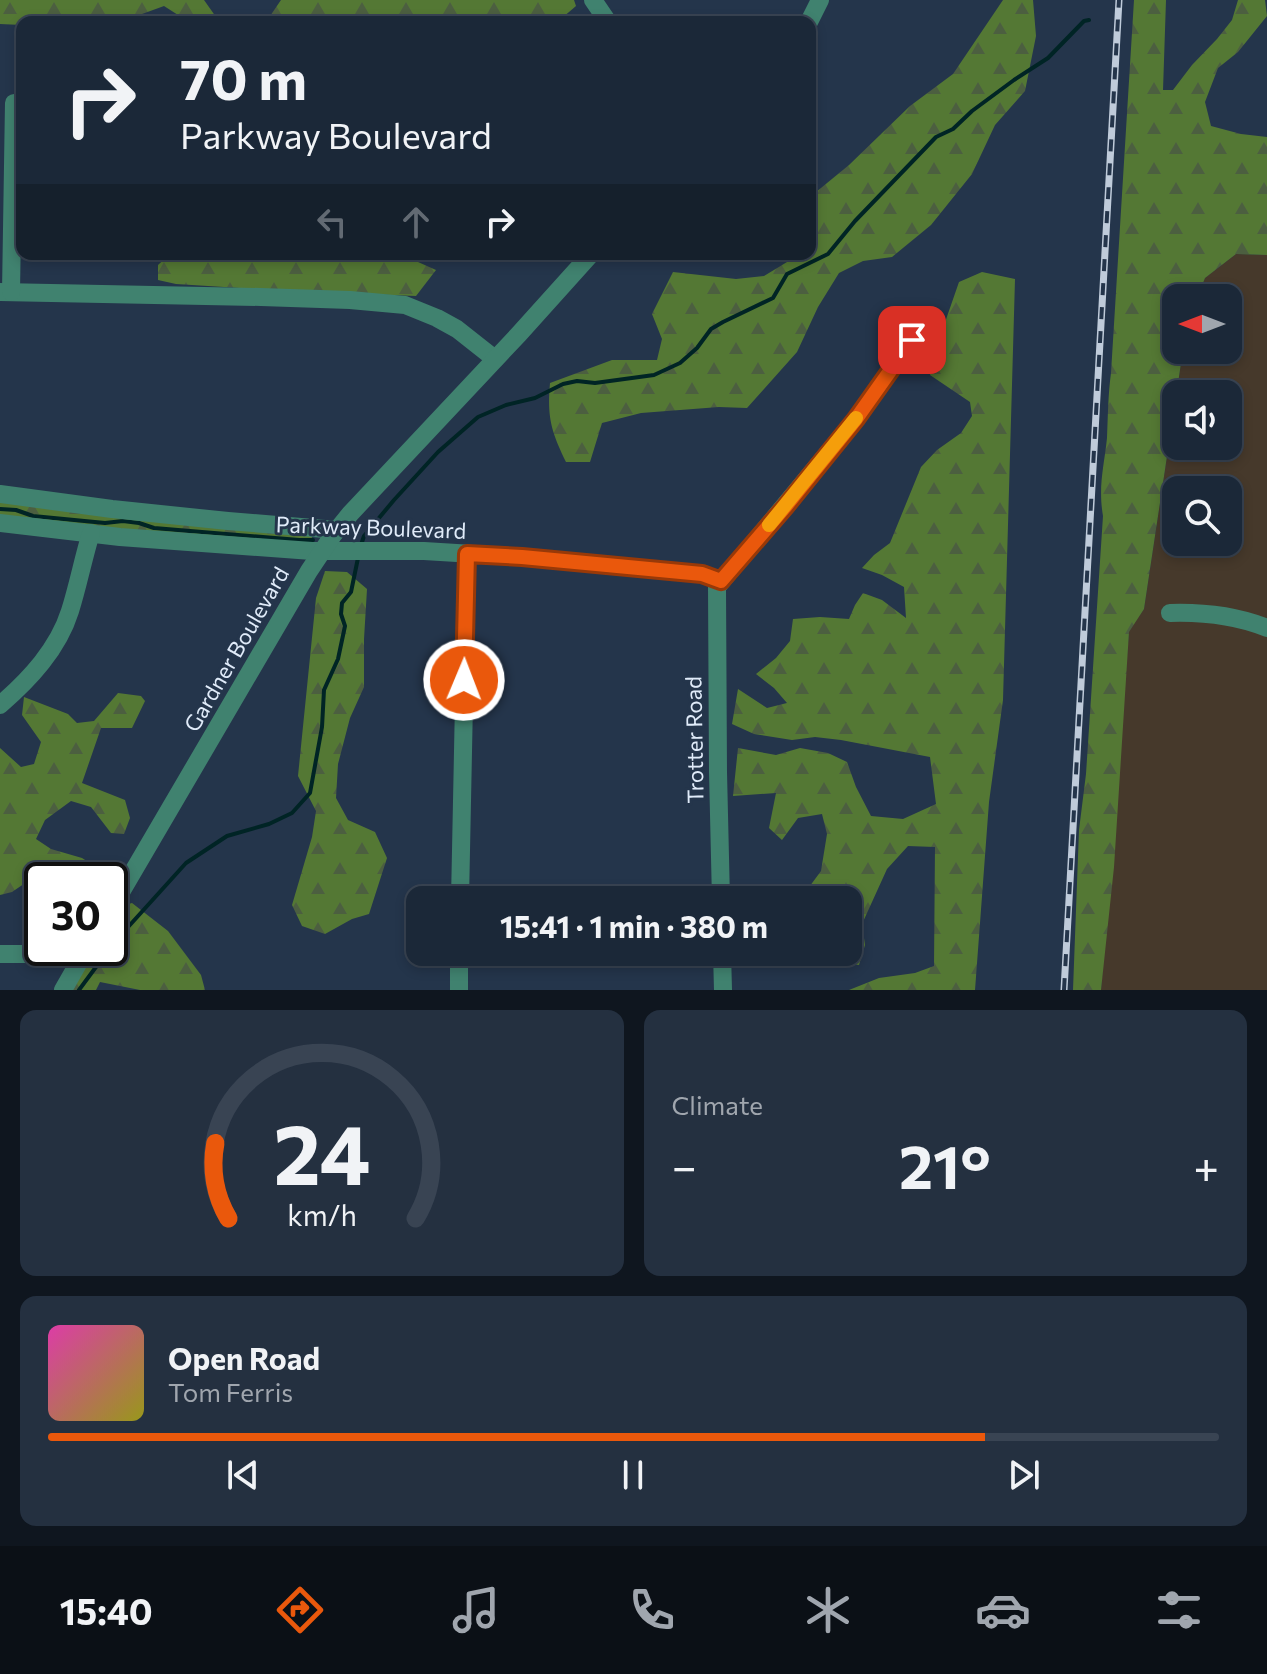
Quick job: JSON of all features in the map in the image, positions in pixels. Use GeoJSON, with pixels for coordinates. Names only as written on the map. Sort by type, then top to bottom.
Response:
{"type":"FeatureCollection","features":[{"type":"Feature","properties":{"kind":"street"},"geometry":{"type":"LineString","coordinates":[[12,103],[6,292],[275,297],[405,305],[457,329],[495,359]]}},
{"type":"Feature","properties":{"kind":"street","name":"Gardner Boulevard"},"geometry":{"type":"LineString","coordinates":[[128,880],[255,661],[337,530],[586,260]]}},
{"type":"Feature","properties":{"kind":"street"},"geometry":{"type":"LineString","coordinates":[[721,581],[856,419],[912,340]]}},
{"type":"Feature","properties":{"kind":"street","name":"Parkway Boulevard"},"geometry":{"type":"LineString","coordinates":[[0,494],[112,509],[337,530]]}},
{"type":"Feature","properties":{"kind":"street","name":"Parkway Boulevard"},"geometry":{"type":"LineString","coordinates":[[0,523],[322,551],[424,551],[522,557],[702,574],[721,581]]}},
{"type":"Feature","properties":{"kind":"street"},"geometry":{"type":"LineString","coordinates":[[0,705],[27,681],[62,631],[91,533]]}},
{"type":"Feature","properties":{"kind":"street"},"geometry":{"type":"LineString","coordinates":[[460,886],[467,554]]}},
{"type":"Feature","properties":{"kind":"street","name":"Trotter Road"},"geometry":{"type":"LineString","coordinates":[[721,581],[717,592],[721,886]]}},
{"type":"Feature","properties":{"kind":"street"},"geometry":{"type":"LineString","coordinates":[[1170,613],[1246,619],[1267,628]]}},
{"type":"Feature","properties":{"kind":"street"},"geometry":{"type":"LineString","coordinates":[[0,954],[24,953]]}},
{"type":"Feature","properties":{"kind":"street"},"geometry":{"type":"LineString","coordinates":[[63,990],[77,966]]}},
{"type":"Feature","properties":{"kind":"street"},"geometry":{"type":"LineString","coordinates":[[459,966],[459,990]]}},
{"type":"Feature","properties":{"kind":"street"},"geometry":{"type":"LineString","coordinates":[[722,966],[723,990]]}},
{"type":"Feature","properties":{"kind":"shaded area"},"geometry":{"type":"Polygon","coordinates":[[[1236,254],[1267,255],[1267,990],[1101,990],[1129,631],[1144,609],[1162,489],[1162,556],[1242,556],[1242,476],[1164,476],[1166,460],[1242,460],[1242,380],[1178,380],[1181,364],[1242,364],[1242,284],[1203,284],[1205,278],[1236,254]]]}},
{"type":"Feature","properties":{"kind":"green space"},"geometry":{"type":"Polygon","coordinates":[[[0,0],[204,0],[215,16],[180,16],[164,6],[136,16],[16,16],[16,25],[0,24],[0,0]]]}},
{"type":"Feature","properties":{"kind":"green space"},"geometry":{"type":"Polygon","coordinates":[[[281,0],[574,0],[576,6],[564,16],[270,16],[281,0]]]}},
{"type":"Feature","properties":{"kind":"green space"},"geometry":{"type":"Polygon","coordinates":[[[1003,0],[1033,0],[1036,36],[1025,91],[995,125],[972,174],[931,225],[892,257],[863,261],[839,273],[818,307],[797,352],[747,408],[641,413],[602,423],[590,462],[566,462],[551,424],[550,383],[612,360],[657,360],[662,339],[652,314],[673,272],[736,279],[764,276],[790,260],[816,260],[816,192],[910,106],[953,74],[1003,0]]]}},
{"type":"Feature","properties":{"kind":"green space"},"geometry":{"type":"Polygon","coordinates":[[[1134,0],[1166,0],[1163,90],[1173,90],[1232,20],[1238,0],[1265,0],[1267,16],[1238,52],[1218,68],[1205,102],[1211,126],[1267,137],[1267,255],[1236,254],[1205,278],[1203,284],[1162,284],[1162,364],[1181,364],[1178,380],[1162,380],[1162,460],[1166,460],[1144,609],[1129,632],[1114,867],[1101,990],[1073,990],[1079,830],[1086,774],[1103,516],[1101,486],[1134,0]]]}},
{"type":"Feature","properties":{"kind":"green space"},"geometry":{"type":"Polygon","coordinates":[[[163,260],[414,260],[436,270],[416,296],[176,284],[158,280],[158,265],[163,260]]]}},
{"type":"Feature","properties":{"kind":"green space"},"geometry":{"type":"Polygon","coordinates":[[[982,272],[1015,279],[1003,700],[989,802],[975,990],[849,990],[879,978],[915,973],[934,966],[935,847],[908,846],[887,869],[862,924],[862,886],[810,886],[821,871],[827,834],[822,814],[798,818],[782,840],[769,828],[776,793],[733,796],[738,748],[776,755],[800,748],[828,753],[847,762],[871,816],[903,819],[936,804],[930,757],[841,740],[815,737],[792,740],[754,734],[732,724],[738,689],[767,708],[787,703],[756,674],[776,658],[790,641],[793,619],[849,619],[863,593],[882,600],[906,618],[904,587],[862,568],[890,543],[921,467],[937,450],[961,433],[972,416],[970,402],[930,375],[934,354],[959,282],[982,272]]]}},
{"type":"Feature","properties":{"kind":"green space"},"geometry":{"type":"Polygon","coordinates":[[[0,499],[311,533],[313,543],[192,537],[0,516],[0,499]]]}},
{"type":"Feature","properties":{"kind":"green space"},"geometry":{"type":"Polygon","coordinates":[[[325,571],[347,572],[367,589],[364,687],[350,718],[338,764],[336,798],[348,820],[375,832],[387,858],[369,914],[352,919],[325,934],[302,926],[292,905],[312,837],[316,811],[298,776],[316,598],[325,571]]]}},
{"type":"Feature","properties":{"kind":"green space"},"geometry":{"type":"Polygon","coordinates":[[[118,693],[141,696],[145,701],[132,728],[101,728],[82,783],[125,800],[130,818],[124,834],[111,833],[91,807],[71,801],[45,820],[36,839],[51,849],[88,862],[24,862],[24,884],[0,895],[0,748],[21,767],[34,764],[41,742],[22,715],[24,697],[68,714],[77,723],[94,721],[118,693]]]}},
{"type":"Feature","properties":{"kind":"green space"},"geometry":{"type":"Polygon","coordinates":[[[132,903],[168,931],[201,975],[205,990],[140,990],[100,982],[96,990],[71,990],[85,966],[128,966],[128,904],[132,903]]]}},
{"type":"Feature","properties":{"kind":"green space"},"geometry":{"type":"Polygon","coordinates":[[[862,924],[865,945],[862,955],[862,924]]]}},
{"type":"Feature","properties":{"kind":"waterway"},"geometry":{"type":"LineString","coordinates":[[816,260],[828,254],[855,221],[936,137],[953,129],[972,111],[1048,58],[1084,21],[1089,20]]}},
{"type":"Feature","properties":{"kind":"waterway"},"geometry":{"type":"LineString","coordinates":[[361,545],[364,536],[394,500],[438,452],[478,417],[506,405],[535,398],[563,384],[654,375],[680,363],[697,348],[711,329],[773,298],[787,274],[816,260]]}},
{"type":"Feature","properties":{"kind":"waterway"},"geometry":{"type":"LineString","coordinates":[[0,509],[33,516],[105,523],[123,521],[154,528],[313,540]]}},
{"type":"Feature","properties":{"kind":"waterway"},"geometry":{"type":"LineString","coordinates":[[128,927],[186,863],[227,836],[269,824],[292,813],[310,793],[322,727],[324,690],[338,659],[345,626],[341,614],[342,603],[351,592],[358,558]]}},
{"type":"Feature","properties":{"kind":"waterway"},"geometry":{"type":"LineString","coordinates":[[79,990],[97,966]]}},
{"type":"Feature","properties":{"kind":"railway"},"geometry":{"type":"LineString","coordinates":[[1064,990],[1119,0]]}},
{"type":"Feature","properties":{"kind":"slow traffic"},"geometry":{"type":"LineString","coordinates":[[769,525],[856,418]]}},
{"type":"Feature","properties":{"kind":"route"},"geometry":{"type":"LineString","coordinates":[[464,680],[467,554],[702,574],[721,581],[856,419],[912,340]]}}]}
